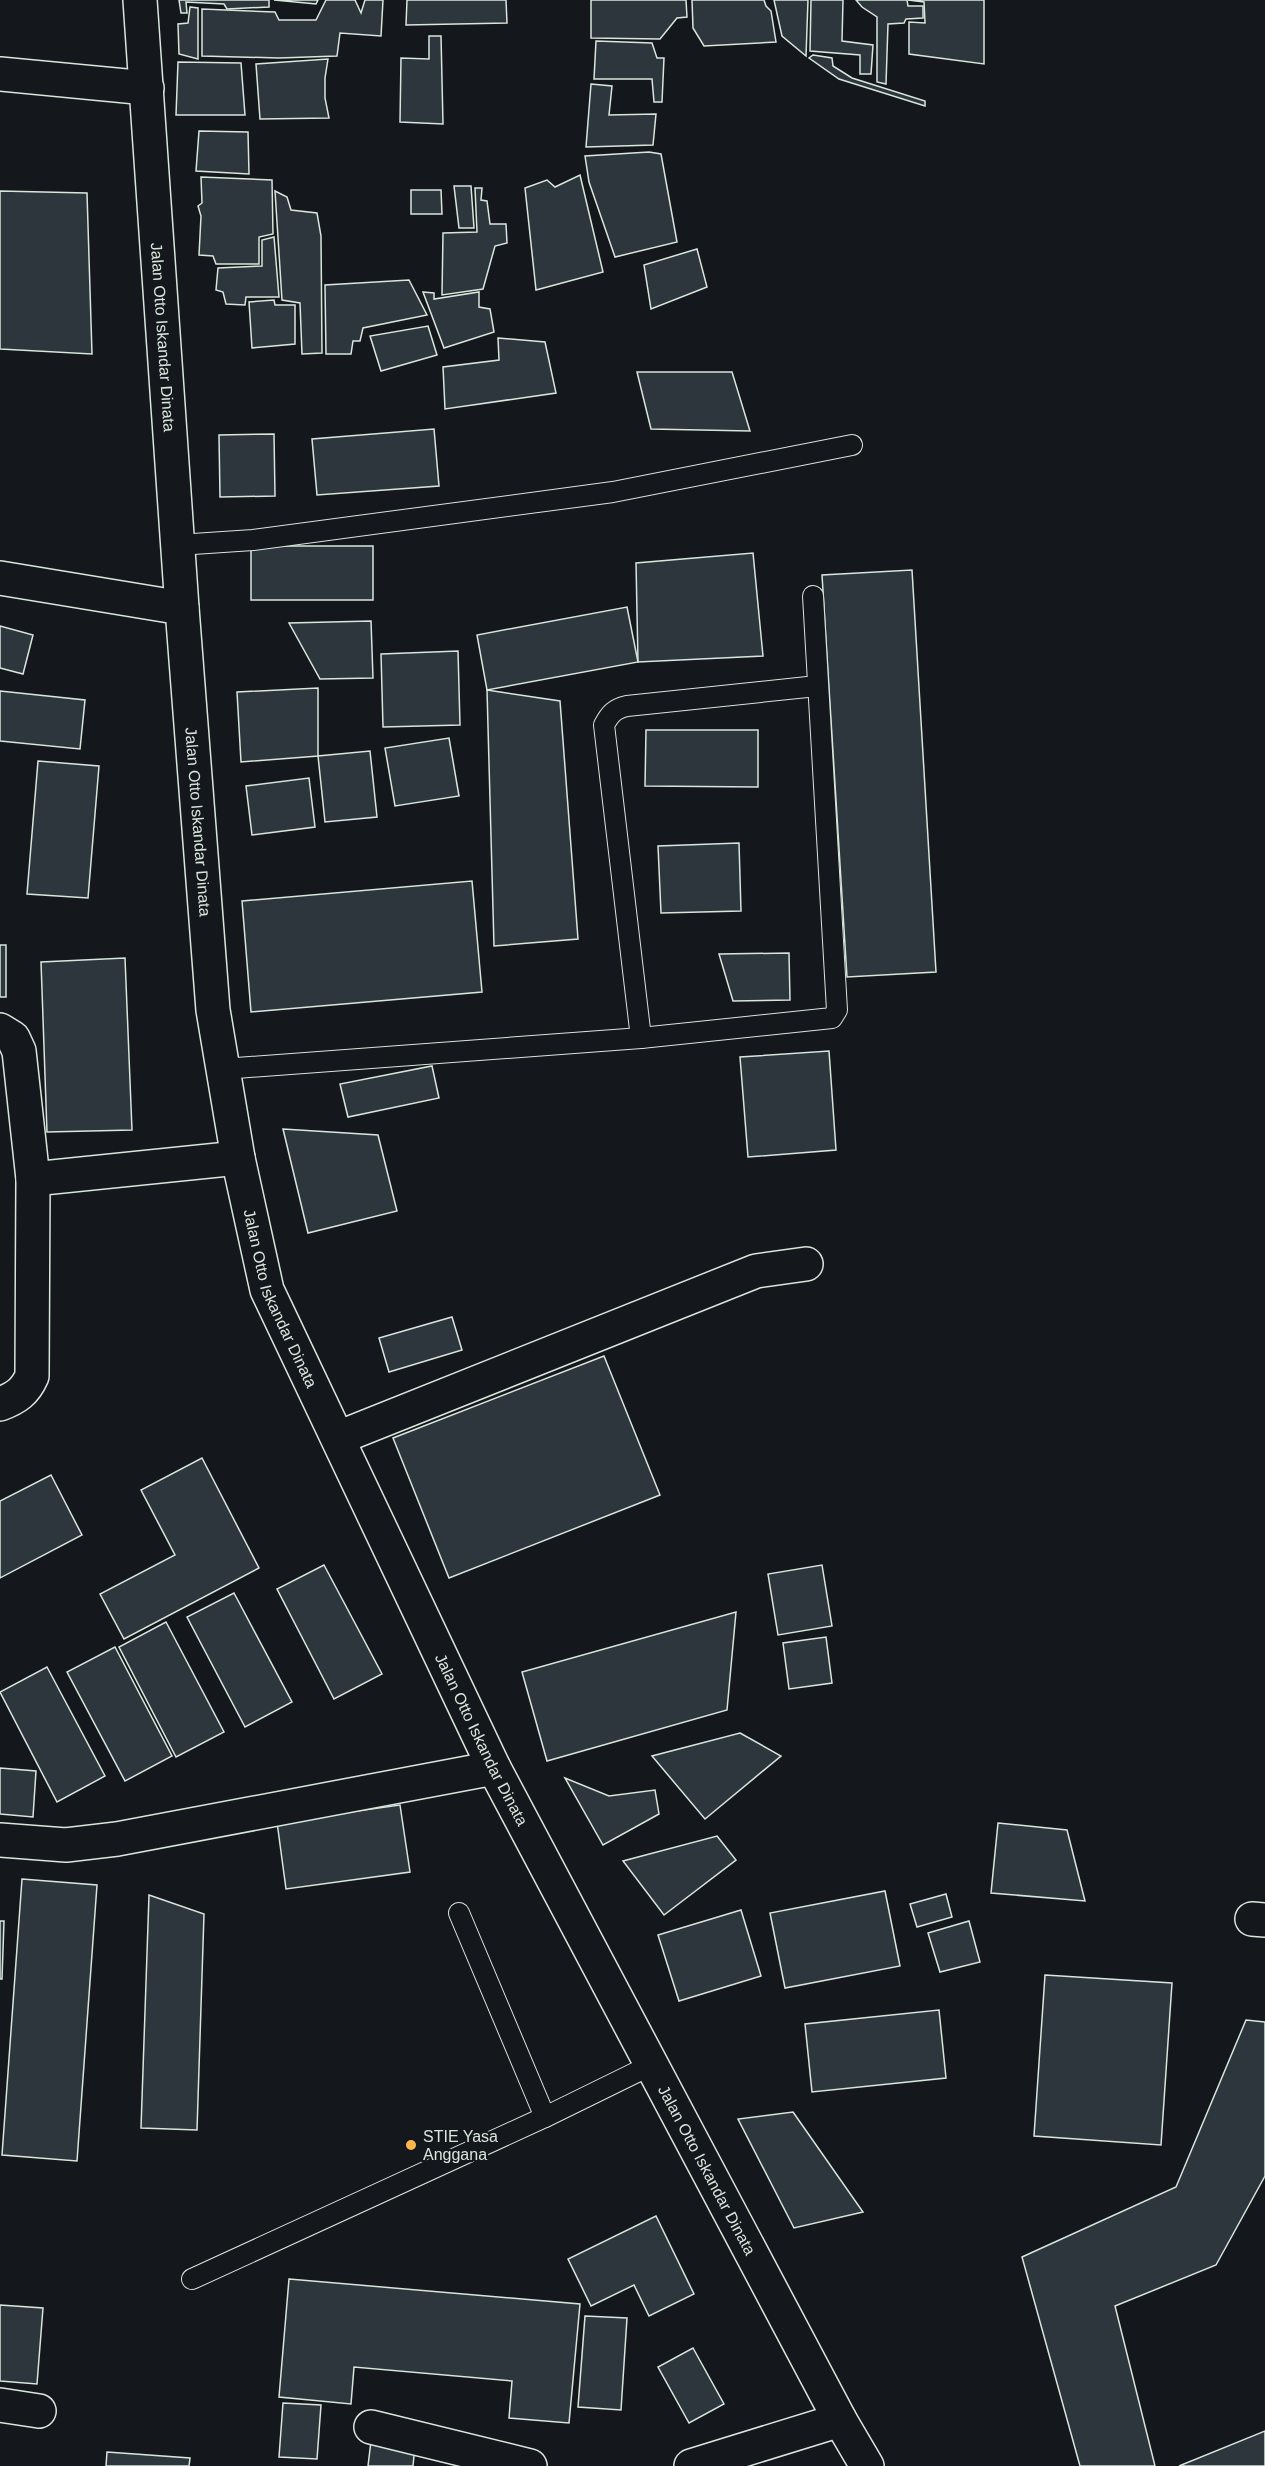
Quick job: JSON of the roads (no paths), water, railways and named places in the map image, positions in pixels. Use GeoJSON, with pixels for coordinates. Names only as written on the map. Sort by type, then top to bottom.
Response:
{"type":"FeatureCollection","features":[{"type":"Feature","properties":{"kind":"main road","name":"Jalan Otto Iskandar Dinata"},"geometry":{"type":"LineString","coordinates":[[140,0],[182,608],[213,1010],[238,1158],[267,1290],[494,1768],[840,2420],[867,2466]]}},
{"type":"Feature","properties":{"kind":"main road"},"geometry":{"type":"LineString","coordinates":[[0,74],[147,88]]}},
{"type":"Feature","properties":{"kind":"main road"},"geometry":{"type":"LineString","coordinates":[[0,578],[182,608]]}},
{"type":"Feature","properties":{"kind":"main road"},"geometry":{"type":"LineString","coordinates":[[0,1030],[13,1038],[19,1051],[33,1179],[32,1376],[26,1389],[14,1399],[0,1404]]}},
{"type":"Feature","properties":{"kind":"main road"},"geometry":{"type":"LineString","coordinates":[[33,1179],[238,1158]]}},
{"type":"Feature","properties":{"kind":"main road"},"geometry":{"type":"LineString","coordinates":[[338,1438],[756,1271],[806,1264]]}},
{"type":"Feature","properties":{"kind":"main road"},"geometry":{"type":"LineString","coordinates":[[0,1840],[66,1845],[117,1839],[494,1768]]}},
{"type":"Feature","properties":{"kind":"main road"},"geometry":{"type":"LineString","coordinates":[[0,2405],[39,2411]]}},
{"type":"Feature","properties":{"kind":"main road"},"geometry":{"type":"LineString","coordinates":[[691,2466],[840,2420]]}},
{"type":"Feature","properties":{"kind":"main road"},"geometry":{"type":"LineString","coordinates":[[370,2427],[530,2466]]}},
{"type":"Feature","properties":{"kind":"lane"},"geometry":{"type":"LineString","coordinates":[[178,545],[253,540],[613,492],[852,445]]}},
{"type":"Feature","properties":{"kind":"lane"},"geometry":{"type":"LineString","coordinates":[[223,1069],[641,1038],[826,1020],[836,1015],[813,596]]}},
{"type":"Feature","properties":{"kind":"lane"},"geometry":{"type":"LineString","coordinates":[[641,1038],[604,725],[610,714],[618,708],[627,706],[817,686]]}},
{"type":"Feature","properties":{"kind":"lane"},"geometry":{"type":"LineString","coordinates":[[459,1913],[545,2117]]}},
{"type":"Feature","properties":{"kind":"lane"},"geometry":{"type":"LineString","coordinates":[[192,2279],[545,2117],[653,2064]]}},
{"type":"Feature","properties":{"kind":"place","name":"STIE Yasa Anggana"},"geometry":{"type":"Point","coordinates":[411,2145]}}]}
